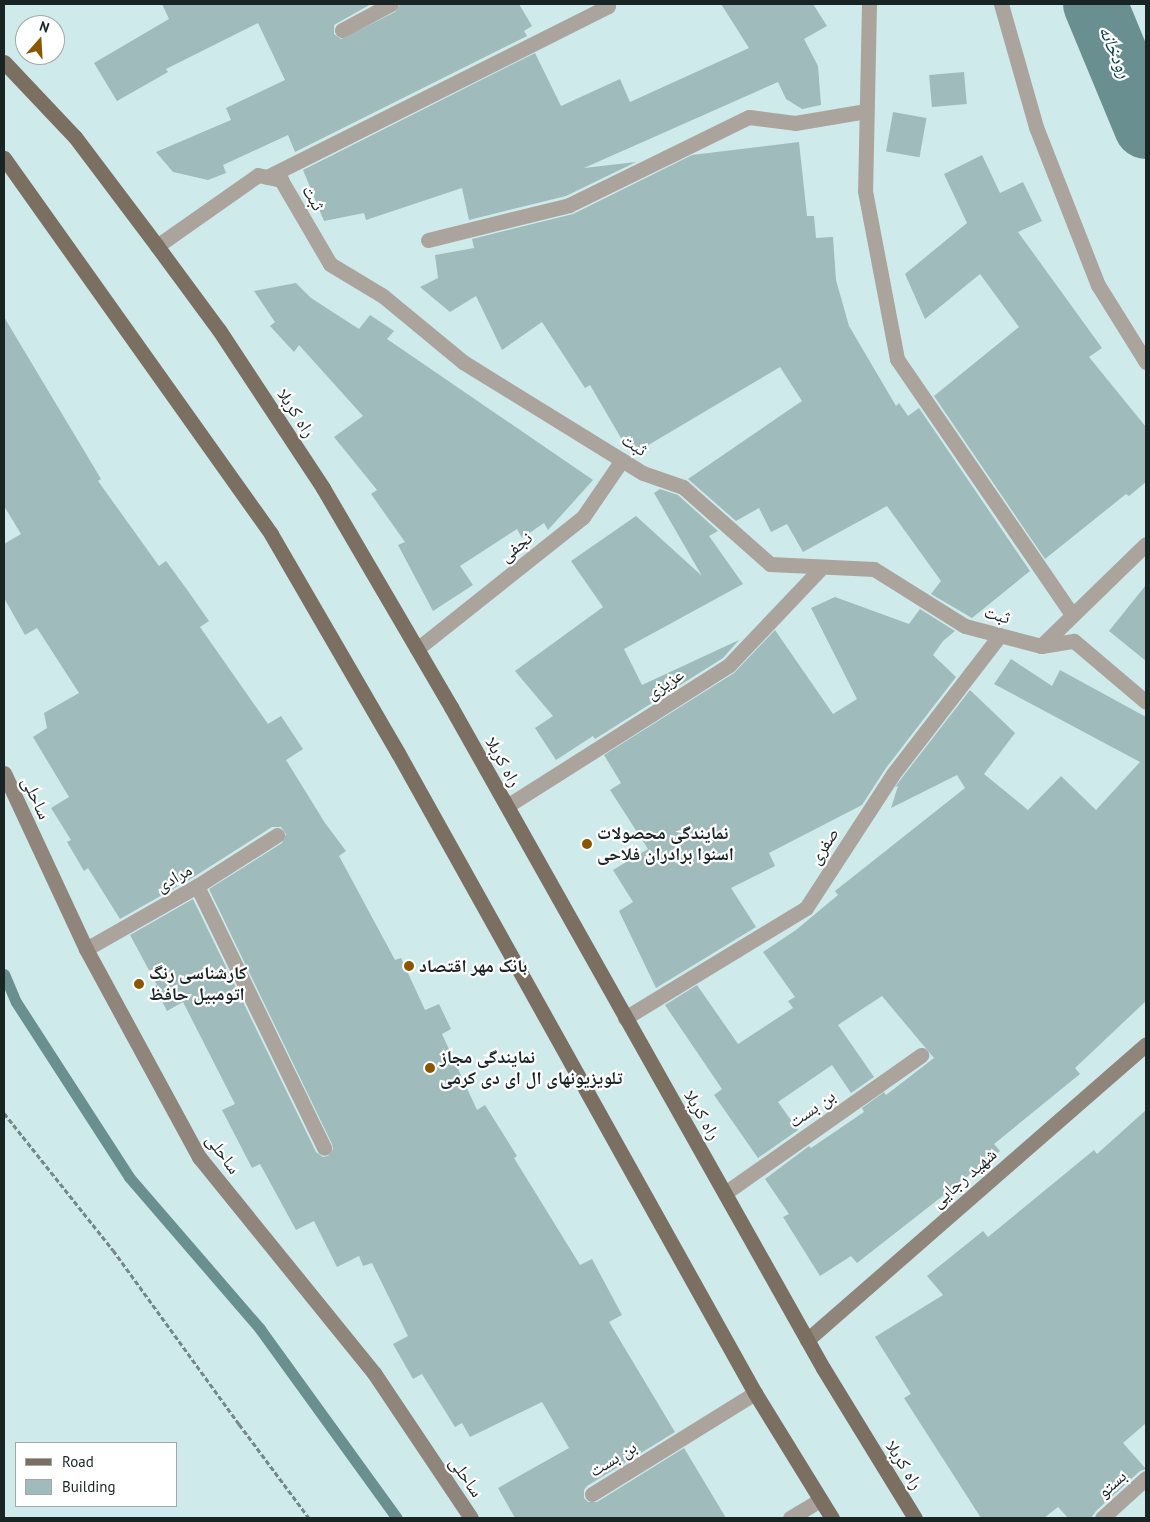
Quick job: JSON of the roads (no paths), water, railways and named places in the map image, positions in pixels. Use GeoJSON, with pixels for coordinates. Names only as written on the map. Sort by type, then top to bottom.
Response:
{"type":"FeatureCollection","features":[{"type":"Feature","properties":{"kind":"main road","name":"راه کربلا"},"geometry":{"type":"LineString","coordinates":[[4,62],[75,137],[157,246],[220,330],[317,479],[507,806],[806,1340],[915,1518]]}},
{"type":"Feature","properties":{"kind":"main road"},"geometry":{"type":"LineString","coordinates":[[4,158],[271,534],[398,753],[755,1392],[832,1518]]}},
{"type":"Feature","properties":{"kind":"street"},"geometry":{"type":"LineString","coordinates":[[342,30],[390,4]]}},
{"type":"Feature","properties":{"kind":"street"},"geometry":{"type":"LineString","coordinates":[[157,246],[258,175],[267,177],[608,6],[608,4]]}},
{"type":"Feature","properties":{"kind":"street"},"geometry":{"type":"LineString","coordinates":[[868,4],[865,191],[897,359],[1072,615]]}},
{"type":"Feature","properties":{"kind":"street"},"geometry":{"type":"LineString","coordinates":[[1000,4],[1036,127],[1098,285],[1146,362]]}},
{"type":"Feature","properties":{"kind":"street"},"geometry":{"type":"LineString","coordinates":[[428,240],[569,205],[749,118],[795,123],[866,110]]}},
{"type":"Feature","properties":{"kind":"street","name":"ثبت"},"geometry":{"type":"LineString","coordinates":[[267,177],[281,180],[330,264],[383,296],[463,362],[643,473],[683,487],[770,564],[874,569],[966,626],[1041,646],[1074,641],[1146,702]]}},
{"type":"Feature","properties":{"kind":"street","name":"نجفی"},"geometry":{"type":"LineString","coordinates":[[417,649],[583,517],[622,460]]}},
{"type":"Feature","properties":{"kind":"street"},"geometry":{"type":"LineString","coordinates":[[1041,646],[1146,544]]}},
{"type":"Feature","properties":{"kind":"street","name":"عزیزی"},"geometry":{"type":"LineString","coordinates":[[507,806],[729,664],[822,567]]}},
{"type":"Feature","properties":{"kind":"street","name":"صفری"},"geometry":{"type":"LineString","coordinates":[[625,1018],[806,908],[893,774],[1000,635]]}},
{"type":"Feature","properties":{"kind":"street","name":"ساحلی"},"geometry":{"type":"LineString","coordinates":[[4,773],[86,949],[198,1156],[374,1373],[471,1518]]}},
{"type":"Feature","properties":{"kind":"street","name":"مرادی"},"geometry":{"type":"LineString","coordinates":[[86,949],[197,886],[277,835]]}},
{"type":"Feature","properties":{"kind":"street"},"geometry":{"type":"LineString","coordinates":[[197,886],[324,1148]]}},
{"type":"Feature","properties":{"kind":"street","name":"شهید رجایی"},"geometry":{"type":"LineString","coordinates":[[806,1340],[1146,1044]]}},
{"type":"Feature","properties":{"kind":"street","name":"بن بست"},"geometry":{"type":"LineString","coordinates":[[724,1194],[921,1055]]}},
{"type":"Feature","properties":{"kind":"street","name":"بن بست"},"geometry":{"type":"LineString","coordinates":[[592,1494],[755,1392]]}},
{"type":"Feature","properties":{"kind":"street","name":"بستو"},"geometry":{"type":"LineString","coordinates":[[1102,1518],[1146,1478]]}},
{"type":"Feature","properties":{"kind":"street"},"geometry":{"type":"LineString","coordinates":[[790,1518],[820,1500]]}},
{"type":"Feature","properties":{"kind":"waterway","name":"رودخانه"},"geometry":{"type":"LineString","coordinates":[[1095,4],[1146,127]]}},
{"type":"Feature","properties":{"kind":"waterway"},"geometry":{"type":"LineString","coordinates":[[4,974],[16,1002],[129,1177],[260,1329],[397,1518]]}},
{"type":"Feature","properties":{"kind":"place","name":"نمایندگی محصولات اسنوا برادران فلاحی"},"geometry":{"type":"Point","coordinates":[587,844]}},
{"type":"Feature","properties":{"kind":"place","name":"بانک مهر اقتصاد"},"geometry":{"type":"Point","coordinates":[409,966]}},
{"type":"Feature","properties":{"kind":"place","name":"کارشناسی رنگ اتومبیل حافظ"},"geometry":{"type":"Point","coordinates":[139,984]}},
{"type":"Feature","properties":{"kind":"place","name":"نمایندگی مجاز تلویزیونهای ال ای دی کرمی"},"geometry":{"type":"Point","coordinates":[430,1068]}}]}
